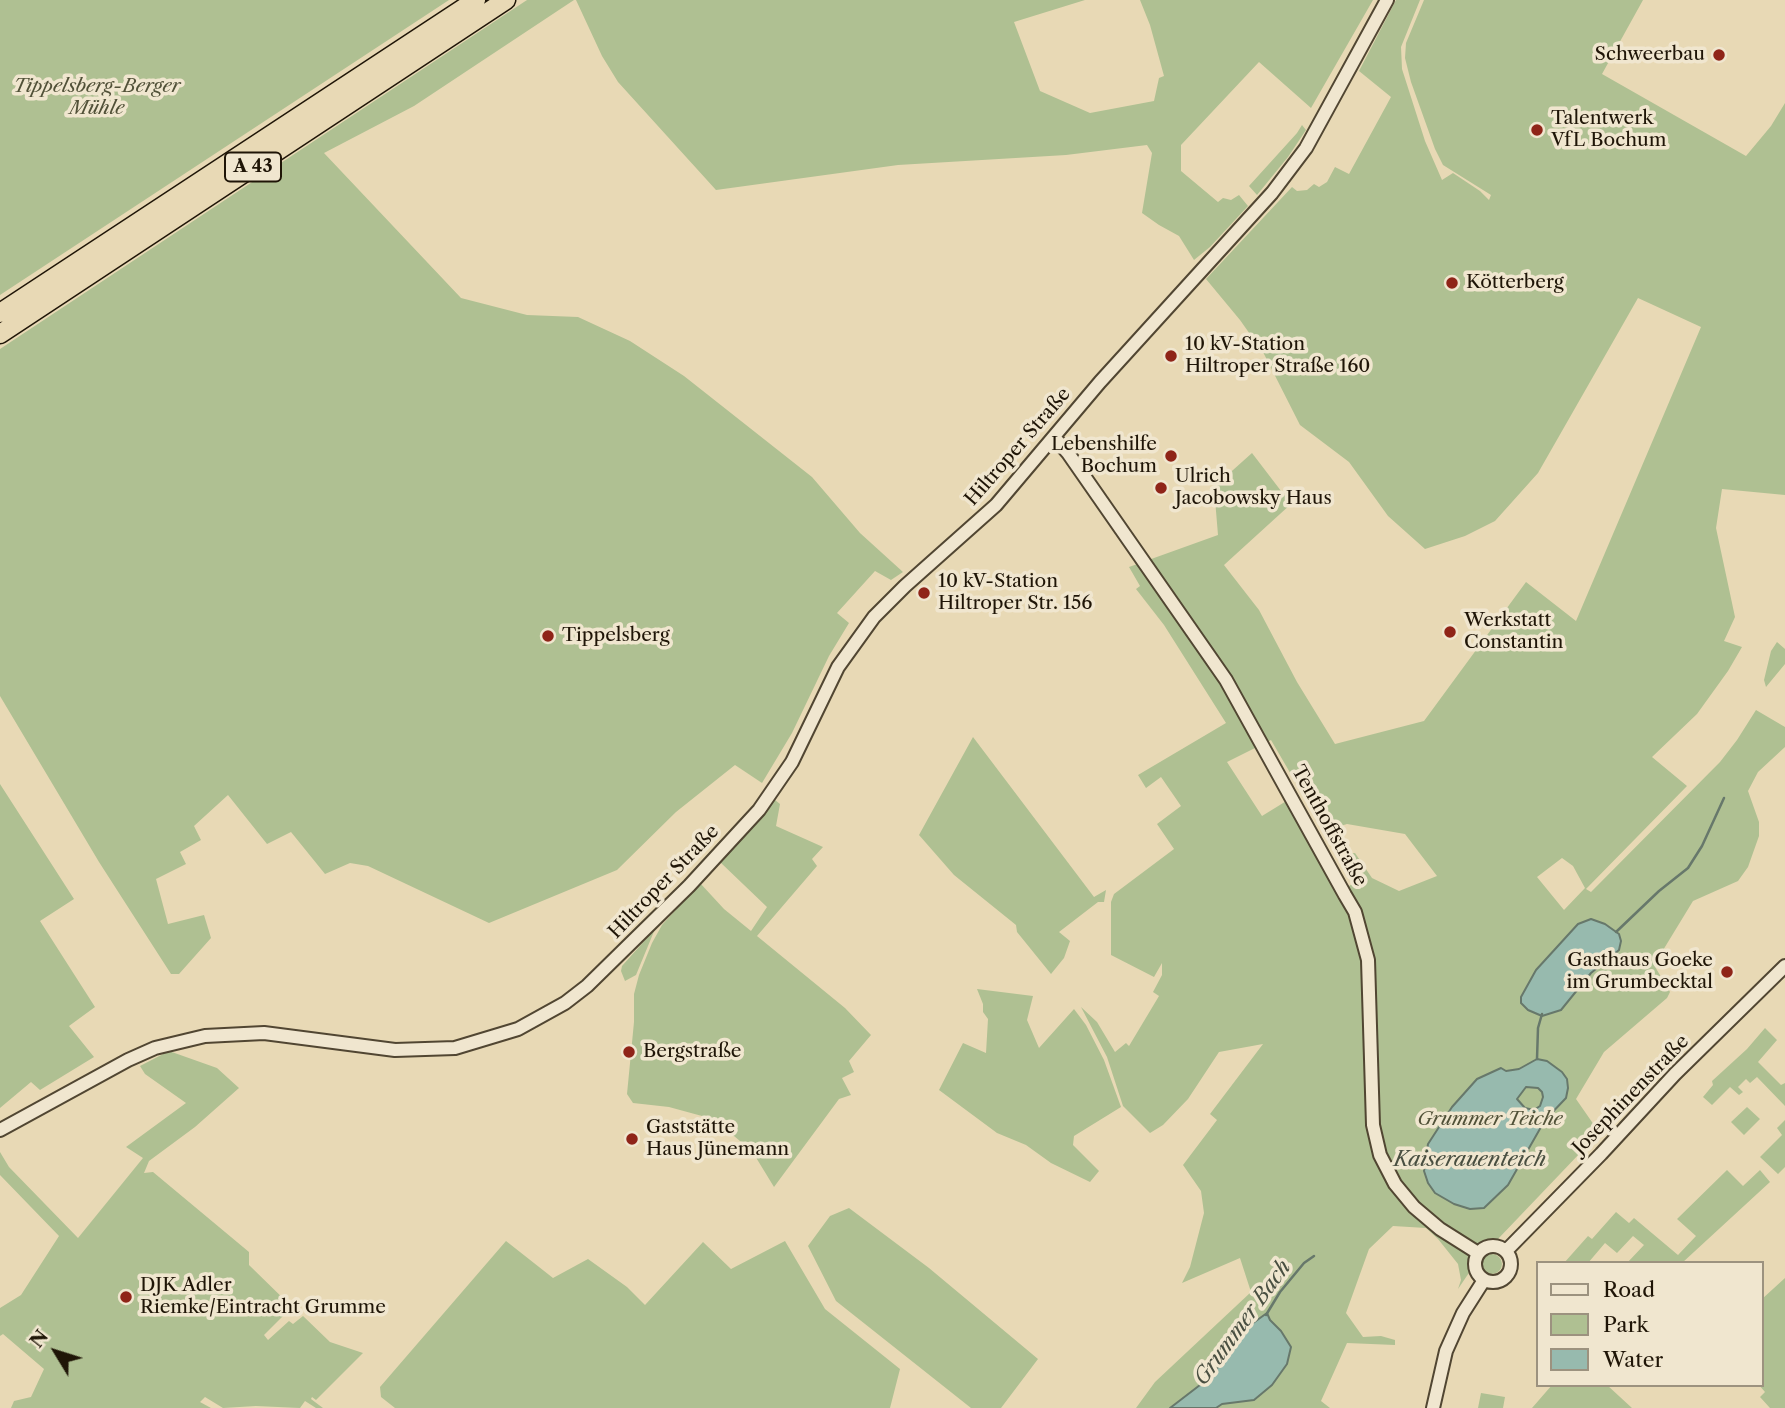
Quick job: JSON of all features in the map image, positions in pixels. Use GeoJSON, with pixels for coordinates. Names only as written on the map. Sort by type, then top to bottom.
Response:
{"type":"FeatureCollection","features":[{"type":"Feature","properties":{"kind":"highway","name":"A 43"},"geometry":{"type":"LineString","coordinates":[[0,313],[476,0]]}},
{"type":"Feature","properties":{"kind":"highway","name":"A 43"},"geometry":{"type":"LineString","coordinates":[[0,334],[506,0]]}},
{"type":"Feature","properties":{"kind":"street","name":"Hiltroper Straße"},"geometry":{"type":"LineString","coordinates":[[0,1130],[128,1060],[180,1041],[205,1036],[264,1033],[395,1050],[455,1048],[518,1029],[543,1017],[576,995],[689,886],[768,797],[803,741],[838,667],[874,617],[996,505],[1100,382],[1289,172],[1315,132],[1387,0]]}},
{"type":"Feature","properties":{"kind":"street","name":"Tenthoffstraße"},"geometry":{"type":"LineString","coordinates":[[1054,437],[1073,460],[1226,680],[1354,912],[1368,960],[1373,1125],[1380,1155],[1395,1184],[1414,1207],[1440,1229],[1478,1253]]}},
{"type":"Feature","properties":{"kind":"street","name":"Josephinenstraße"},"geometry":{"type":"LineString","coordinates":[[1506,1251],[1601,1154],[1675,1073],[1785,966]]}},
{"type":"Feature","properties":{"kind":"street"},"geometry":{"type":"LineString","coordinates":[[1491,1246],[1506,1251],[1511,1266],[1504,1278],[1491,1282],[1484,1280],[1475,1268],[1478,1253],[1491,1246]]}},
{"type":"Feature","properties":{"kind":"street"},"geometry":{"type":"LineString","coordinates":[[1433,1408],[1447,1351],[1463,1313],[1484,1280]]}},
{"type":"Feature","properties":{"kind":"green space","name":"Tippelsberg-Berger Mühle"},"geometry":{"type":"Polygon","coordinates":[[[0,0],[449,0],[0,295],[0,0]]]}},
{"type":"Feature","properties":{"kind":"green space"},"geometry":{"type":"Polygon","coordinates":[[[527,0],[574,0],[414,106],[324,153],[461,298],[527,315],[578,317],[630,341],[684,376],[812,477],[860,533],[903,572],[891,580],[875,571],[837,613],[849,623],[829,656],[792,733],[762,783],[735,765],[676,812],[617,870],[489,923],[368,866],[350,863],[325,874],[291,832],[267,844],[228,795],[194,826],[201,840],[180,852],[186,864],[156,879],[168,924],[204,915],[211,938],[179,974],[171,974],[99,862],[0,696],[0,349],[527,0]]]}},
{"type":"Feature","properties":{"kind":"green space"},"geometry":{"type":"Polygon","coordinates":[[[576,0],[1085,0],[1014,22],[1040,91],[1090,113],[1154,101],[1159,78],[1164,76],[1140,0],[1373,0],[1311,108],[1259,62],[1181,145],[1181,171],[1218,202],[1223,198],[1231,200],[1239,195],[1248,206],[1210,247],[1194,260],[1179,236],[1142,213],[1152,153],[1147,145],[1066,155],[898,165],[716,190],[618,82],[602,56],[576,0]]]}},
{"type":"Feature","properties":{"kind":"green space","name":"Grummer Teiche"},"geometry":{"type":"Polygon","coordinates":[[[1396,0],[1420,0],[1401,47],[1402,69],[1425,141],[1442,180],[1453,173],[1489,200],[1491,195],[1443,165],[1411,82],[1405,58],[1406,43],[1424,0],[1643,0],[1602,74],[1746,156],[1771,126],[1785,103],[1785,495],[1722,489],[1716,528],[1735,617],[1724,641],[1742,647],[1697,714],[1652,757],[1687,786],[1586,889],[1591,892],[1720,762],[1756,710],[1785,727],[1785,747],[1758,772],[1748,791],[1759,822],[1759,836],[1748,867],[1738,881],[1693,901],[1654,965],[1670,992],[1667,998],[1604,1052],[1576,1099],[1601,1135],[1581,1152],[1477,1261],[1458,1289],[1461,1280],[1458,1264],[1438,1239],[1426,1228],[1393,1226],[1369,1249],[1346,1313],[1363,1337],[1381,1336],[1395,1340],[1395,1345],[1347,1343],[1321,1401],[1330,1408],[1136,1408],[1155,1382],[1251,1292],[1240,1258],[1182,1283],[1190,1267],[1204,1213],[1201,1191],[1183,1165],[1217,1120],[1210,1114],[1263,1044],[1219,1052],[1188,1099],[1163,1125],[1150,1133],[1123,1106],[1107,1057],[1081,1007],[1097,1022],[1115,1052],[1126,1043],[1129,1046],[1159,996],[1153,992],[1162,975],[1162,963],[1154,977],[1111,955],[1111,902],[1114,894],[1174,849],[1157,824],[1181,806],[1161,777],[1146,788],[1138,775],[1226,723],[1164,625],[1136,589],[1140,586],[1129,567],[1218,535],[1214,487],[1252,453],[1291,504],[1224,565],[1259,610],[1297,682],[1335,744],[1424,721],[1526,582],[1576,621],[1701,327],[1638,298],[1538,473],[1495,521],[1465,536],[1425,549],[1388,516],[1349,462],[1300,425],[1264,354],[1206,279],[1292,187],[1297,191],[1307,190],[1314,184],[1319,187],[1327,182],[1335,167],[1349,174],[1391,97],[1359,71],[1396,0]],[[1271,740],[1227,762],[1262,816],[1288,800],[1339,892],[1354,883],[1338,855],[1355,853],[1372,878],[1399,891],[1437,876],[1405,834],[1347,824],[1324,831],[1271,740]],[[1562,858],[1537,877],[1564,910],[1585,888],[1573,866],[1562,858]]]}},
{"type":"Feature","properties":{"kind":"green space"},"geometry":{"type":"Polygon","coordinates":[[[1302,125],[1306,130],[1257,195],[1249,186],[1302,125]]]}},
{"type":"Feature","properties":{"kind":"green space"},"geometry":{"type":"Polygon","coordinates":[[[1777,642],[1785,649],[1785,664],[1766,687],[1764,680],[1771,651],[1777,642]]]}},
{"type":"Feature","properties":{"kind":"green space"},"geometry":{"type":"Polygon","coordinates":[[[973,737],[1094,897],[1106,890],[1104,902],[1098,902],[1059,932],[1070,941],[1064,958],[1051,974],[1017,932],[1016,925],[954,875],[919,835],[973,737]]]}},
{"type":"Feature","properties":{"kind":"green space"},"geometry":{"type":"Polygon","coordinates":[[[0,784],[74,899],[40,921],[95,1007],[69,1026],[94,1057],[40,1090],[31,1082],[0,1108],[0,784]]]}},
{"type":"Feature","properties":{"kind":"green space"},"geometry":{"type":"Polygon","coordinates":[[[775,800],[780,804],[776,826],[823,847],[812,859],[817,866],[757,936],[845,1008],[871,1035],[849,1061],[854,1072],[842,1078],[851,1095],[839,1099],[774,1187],[752,1151],[728,1131],[702,1116],[669,1107],[633,1103],[627,1094],[634,994],[652,943],[662,925],[700,883],[724,909],[751,931],[767,907],[720,862],[775,800]]]}},
{"type":"Feature","properties":{"kind":"green space"},"geometry":{"type":"Polygon","coordinates":[[[655,929],[636,975],[625,981],[622,966],[655,929]]]}},
{"type":"Feature","properties":{"kind":"green space"},"geometry":{"type":"Polygon","coordinates":[[[977,989],[1033,996],[1027,1020],[1039,1048],[1074,1009],[1086,1025],[1104,1060],[1121,1107],[1074,1136],[1073,1145],[1099,1171],[1090,1182],[1051,1163],[1026,1145],[997,1133],[939,1090],[963,1043],[986,1053],[988,1019],[983,1012],[977,989]]]}},
{"type":"Feature","properties":{"kind":"green space"},"geometry":{"type":"Polygon","coordinates":[[[1765,1028],[1777,1040],[1758,1062],[1781,1085],[1785,1083],[1785,1106],[1757,1077],[1750,1083],[1746,1079],[1738,1087],[1743,1092],[1739,1095],[1730,1087],[1712,1105],[1703,1097],[1713,1085],[1712,1081],[1747,1049],[1765,1028]]]}},
{"type":"Feature","properties":{"kind":"green space"},"geometry":{"type":"Polygon","coordinates":[[[169,1051],[217,1068],[239,1088],[195,1127],[149,1161],[144,1173],[153,1172],[249,1252],[249,1265],[292,1307],[264,1335],[268,1340],[289,1321],[293,1324],[303,1316],[330,1342],[363,1353],[316,1400],[312,1397],[311,1399],[323,1408],[316,1408],[305,1401],[300,1408],[223,1408],[205,1397],[200,1402],[211,1408],[11,1408],[14,1401],[31,1397],[44,1369],[3,1334],[0,1336],[0,1308],[21,1295],[59,1236],[0,1175],[0,1152],[9,1167],[78,1238],[143,1158],[126,1147],[186,1103],[145,1074],[140,1066],[169,1051]]]}},
{"type":"Feature","properties":{"kind":"green space"},"geometry":{"type":"Polygon","coordinates":[[[1747,1107],[1760,1119],[1744,1135],[1731,1122],[1747,1107]]]}},
{"type":"Feature","properties":{"kind":"green space"},"geometry":{"type":"Polygon","coordinates":[[[1785,1120],[1785,1167],[1778,1174],[1760,1157],[1782,1135],[1777,1128],[1785,1120]]]}},
{"type":"Feature","properties":{"kind":"green space"},"geometry":{"type":"Polygon","coordinates":[[[1727,1170],[1743,1186],[1760,1170],[1770,1182],[1684,1261],[1629,1261],[1644,1245],[1633,1236],[1617,1253],[1605,1243],[1590,1261],[1566,1261],[1588,1236],[1592,1239],[1616,1212],[1629,1223],[1634,1218],[1678,1255],[1696,1236],[1677,1219],[1727,1170]]]}},
{"type":"Feature","properties":{"kind":"green space"},"geometry":{"type":"Polygon","coordinates":[[[849,1208],[929,1268],[1038,1359],[1001,1408],[971,1408],[836,1301],[808,1246],[830,1216],[849,1208]]]}},
{"type":"Feature","properties":{"kind":"green space"},"geometry":{"type":"Polygon","coordinates":[[[506,1241],[553,1278],[588,1259],[627,1287],[645,1305],[703,1242],[731,1269],[785,1241],[825,1309],[900,1369],[890,1408],[395,1408],[381,1397],[380,1387],[506,1241]]]}},
{"type":"Feature","properties":{"kind":"green space"},"geometry":{"type":"Polygon","coordinates":[[[1488,1254],[1496,1254],[1502,1264],[1496,1274],[1488,1274],[1482,1268],[1482,1260],[1488,1254]]]}},
{"type":"Feature","properties":{"kind":"green space"},"geometry":{"type":"Polygon","coordinates":[[[1785,1278],[1785,1408],[1770,1408],[1760,1397],[1765,1392],[1761,1387],[1764,1387],[1764,1297],[1785,1278]]]}},
{"type":"Feature","properties":{"kind":"green space"},"geometry":{"type":"Polygon","coordinates":[[[1550,1387],[1609,1387],[1632,1408],[1532,1408],[1550,1387]]]}},
{"type":"Feature","properties":{"kind":"green space"},"geometry":{"type":"Polygon","coordinates":[[[1481,1393],[1505,1397],[1503,1408],[1478,1408],[1481,1393]]]}},
{"type":"Feature","properties":{"kind":"water"},"geometry":{"type":"Polygon","coordinates":[[[1591,919],[1605,924],[1619,934],[1619,950],[1591,973],[1561,1010],[1542,1016],[1528,1010],[1521,1003],[1521,997],[1536,970],[1578,924],[1591,919]]]}},
{"type":"Feature","properties":{"kind":"water","name":"Kaiserauenteich"},"geometry":{"type":"Polygon","coordinates":[[[1537,1059],[1547,1061],[1567,1079],[1566,1098],[1545,1120],[1508,1185],[1484,1208],[1470,1209],[1454,1204],[1435,1193],[1428,1183],[1424,1171],[1428,1144],[1452,1107],[1477,1079],[1501,1068],[1506,1071],[1519,1069],[1537,1059]],[[1526,1087],[1517,1099],[1525,1108],[1534,1110],[1540,1106],[1543,1097],[1538,1088],[1526,1087]]]}},
{"type":"Feature","properties":{"kind":"water"},"geometry":{"type":"Polygon","coordinates":[[[1267,1313],[1291,1347],[1287,1364],[1272,1385],[1254,1400],[1222,1404],[1216,1408],[1170,1408],[1213,1375],[1239,1333],[1267,1313]]]}},
{"type":"Feature","properties":{"kind":"waterway","name":"Grummer Bach"},"geometry":{"type":"LineString","coordinates":[[1616,932],[1688,868],[1702,846],[1724,798]]}},
{"type":"Feature","properties":{"kind":"waterway","name":"Grummer Bach"},"geometry":{"type":"LineString","coordinates":[[1537,1059],[1538,1028],[1542,1014]]}},
{"type":"Feature","properties":{"kind":"waterway","name":"Grummer Bach"},"geometry":{"type":"LineString","coordinates":[[1266,1315],[1280,1292],[1304,1263],[1314,1256]]}},
{"type":"Feature","properties":{"kind":"place","name":"Schweerbau"},"geometry":{"type":"Point","coordinates":[1719,55]}},
{"type":"Feature","properties":{"kind":"place","name":"Talentwerk VfL Bochum"},"geometry":{"type":"Point","coordinates":[1537,130]}},
{"type":"Feature","properties":{"kind":"place","name":"Kötterberg"},"geometry":{"type":"Point","coordinates":[1452,283]}},
{"type":"Feature","properties":{"kind":"place","name":"10 kV-Station Hiltroper Straße 160"},"geometry":{"type":"Point","coordinates":[1171,356]}},
{"type":"Feature","properties":{"kind":"place","name":"Lebenshilfe Bochum"},"geometry":{"type":"Point","coordinates":[1171,456]}},
{"type":"Feature","properties":{"kind":"place","name":"Ulrich Jacobowsky Haus"},"geometry":{"type":"Point","coordinates":[1161,488]}},
{"type":"Feature","properties":{"kind":"place","name":"10 kV-Station Hiltroper Str. 156"},"geometry":{"type":"Point","coordinates":[924,593]}},
{"type":"Feature","properties":{"kind":"place","name":"Werkstatt Constantin"},"geometry":{"type":"Point","coordinates":[1450,632]}},
{"type":"Feature","properties":{"kind":"place","name":"Tippelsberg"},"geometry":{"type":"Point","coordinates":[548,636]}},
{"type":"Feature","properties":{"kind":"place","name":"Gasthaus Goeke im Grumbecktal"},"geometry":{"type":"Point","coordinates":[1727,972]}},
{"type":"Feature","properties":{"kind":"place","name":"Bergstraße"},"geometry":{"type":"Point","coordinates":[629,1052]}},
{"type":"Feature","properties":{"kind":"place","name":"Gaststätte Haus Jünemann"},"geometry":{"type":"Point","coordinates":[632,1139]}},
{"type":"Feature","properties":{"kind":"place","name":"DJK Adler Riemke/Eintracht Grumme"},"geometry":{"type":"Point","coordinates":[126,1297]}}]}
